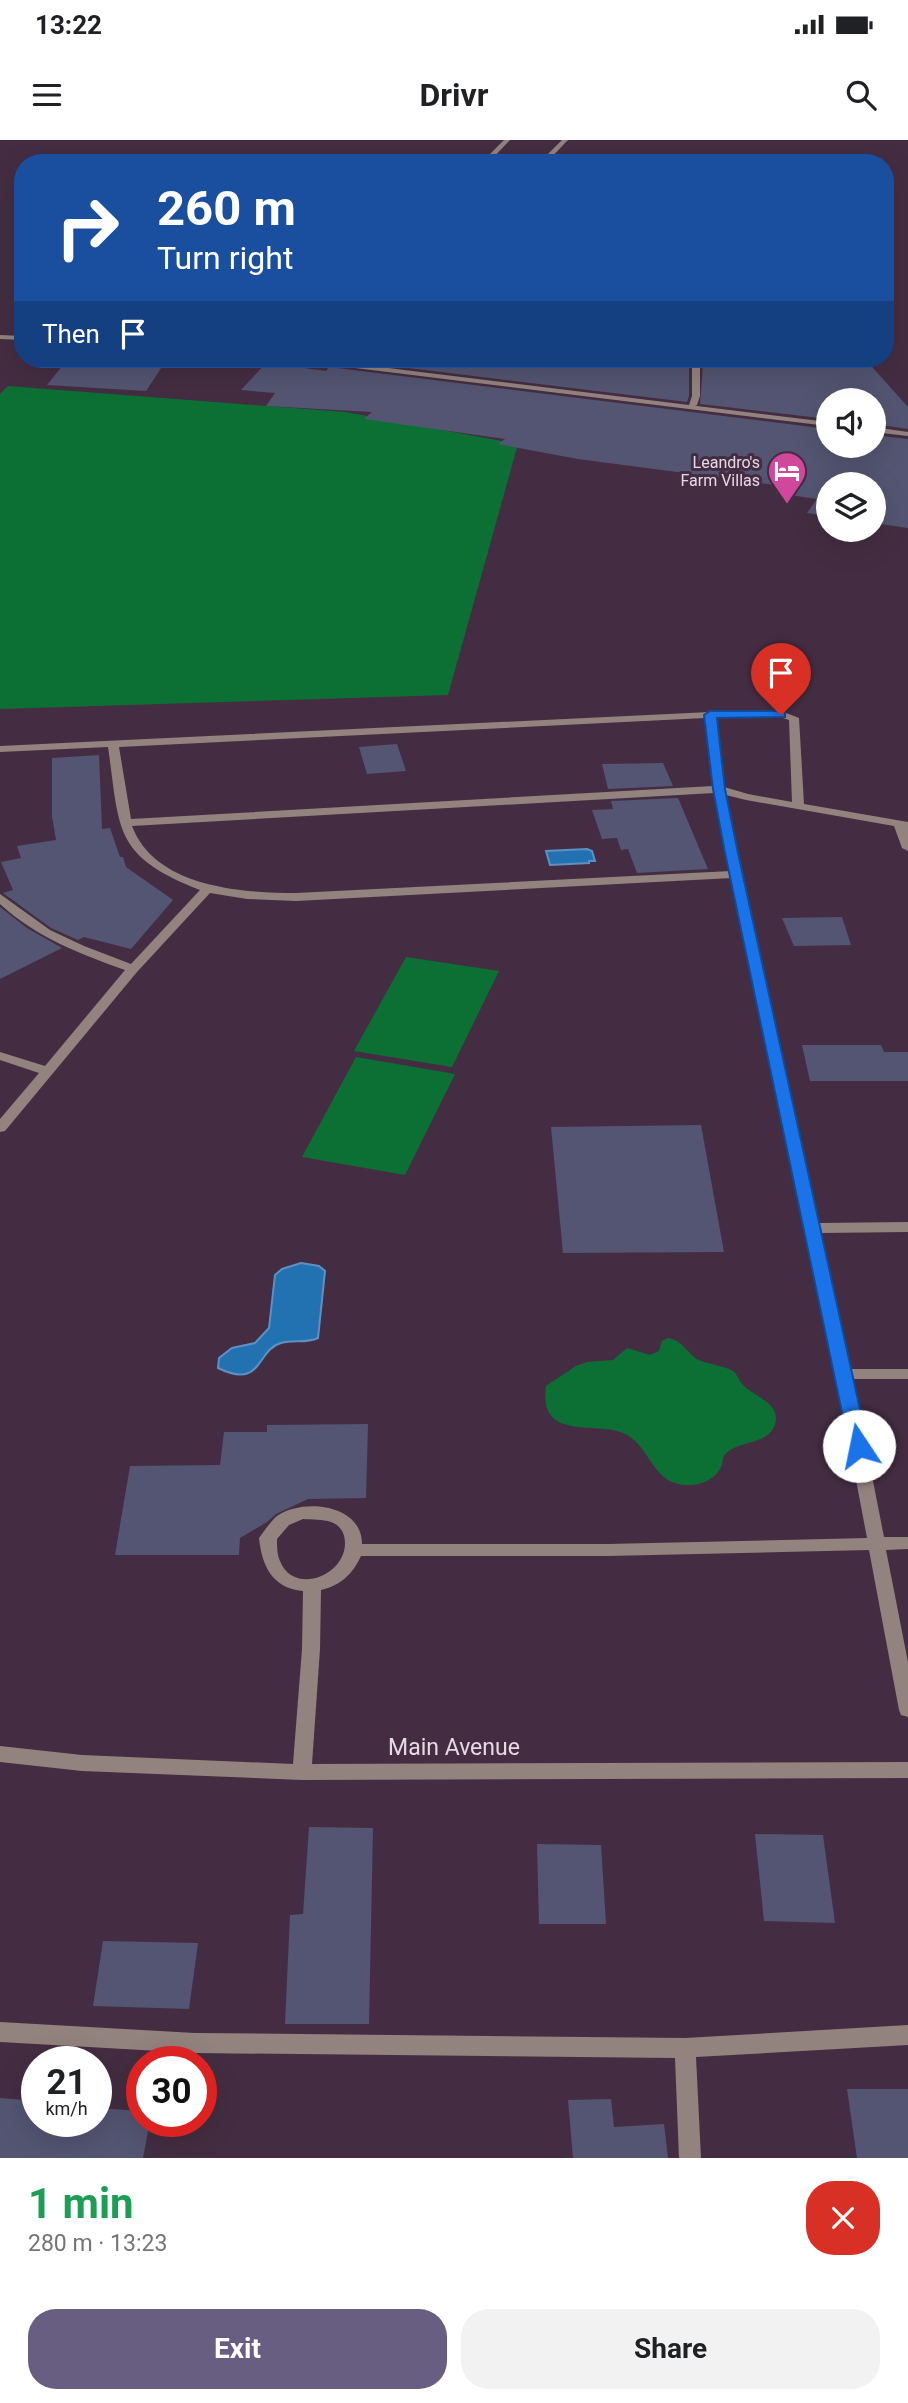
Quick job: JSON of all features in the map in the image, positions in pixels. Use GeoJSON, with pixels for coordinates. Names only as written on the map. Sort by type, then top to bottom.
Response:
{"type":"FeatureCollection","features":[{"type":"Feature","properties":{"kind":"street"},"geometry":{"type":"LineString","coordinates":[[493,154],[507,140]]}},
{"type":"Feature","properties":{"kind":"street"},"geometry":{"type":"LineString","coordinates":[[551,154],[565,140]]}},
{"type":"Feature","properties":{"kind":"street"},"geometry":{"type":"LineString","coordinates":[[375,368],[693,405],[816,422]]}},
{"type":"Feature","properties":{"kind":"street"},"geometry":{"type":"LineString","coordinates":[[693,405],[696,396],[696,368]]}},
{"type":"Feature","properties":{"kind":"street"},"geometry":{"type":"LineString","coordinates":[[886,431],[908,434]]}},
{"type":"Feature","properties":{"kind":"street"},"geometry":{"type":"LineString","coordinates":[[710,715],[719,789],[844,1374],[908,1710]]}},
{"type":"Feature","properties":{"kind":"street"},"geometry":{"type":"LineString","coordinates":[[0,749],[710,715],[781,715],[794,718],[798,805]]}},
{"type":"Feature","properties":{"kind":"street"},"geometry":{"type":"LineString","coordinates":[[113,745],[126,823],[137,848],[158,866],[206,890],[234,895],[296,897],[736,874]]}},
{"type":"Feature","properties":{"kind":"street"},"geometry":{"type":"LineString","coordinates":[[126,823],[719,789],[746,797],[904,824],[908,848]]}},
{"type":"Feature","properties":{"kind":"street"},"geometry":{"type":"LineString","coordinates":[[0,1128],[133,969],[206,890]]}},
{"type":"Feature","properties":{"kind":"street"},"geometry":{"type":"LineString","coordinates":[[0,898],[13,911],[45,932],[83,951],[133,969]]}},
{"type":"Feature","properties":{"kind":"street"},"geometry":{"type":"LineString","coordinates":[[0,1056],[46,1071]]}},
{"type":"Feature","properties":{"kind":"street"},"geometry":{"type":"LineString","coordinates":[[813,1228],[908,1227]]}},
{"type":"Feature","properties":{"kind":"street"},"geometry":{"type":"LineString","coordinates":[[844,1374],[908,1374]]}},
{"type":"Feature","properties":{"kind":"street"},"geometry":{"type":"LineString","coordinates":[[302,1513],[338,1517],[346,1522],[354,1535],[356,1550],[349,1567],[334,1580],[312,1586],[292,1583],[275,1570],[269,1554],[268,1538],[283,1521],[302,1513]]}},
{"type":"Feature","properties":{"kind":"street"},"geometry":{"type":"LineString","coordinates":[[356,1550],[607,1550],[908,1543]]}},
{"type":"Feature","properties":{"kind":"street"},"geometry":{"type":"LineString","coordinates":[[302,1772],[311,1649],[312,1586]]}},
{"type":"Feature","properties":{"kind":"street","name":"Main Avenue"},"geometry":{"type":"LineString","coordinates":[[0,1754],[82,1763],[302,1772],[908,1770]]}},
{"type":"Feature","properties":{"kind":"street"},"geometry":{"type":"LineString","coordinates":[[0,2032],[195,2043],[685,2048],[908,2035]]}},
{"type":"Feature","properties":{"kind":"street"},"geometry":{"type":"LineString","coordinates":[[685,2048],[690,2158]]}},
{"type":"Feature","properties":{"kind":"green space"},"geometry":{"type":"Polygon","coordinates":[[[8,386],[345,412],[518,444],[448,695],[0,709],[0,394],[8,386]]]}},
{"type":"Feature","properties":{"kind":"green space"},"geometry":{"type":"Polygon","coordinates":[[[406,957],[499,971],[452,1067],[354,1051],[406,957]]]}},
{"type":"Feature","properties":{"kind":"green space"},"geometry":{"type":"Polygon","coordinates":[[[356,1057],[455,1074],[405,1175],[302,1157],[356,1057]]]}},
{"type":"Feature","properties":{"kind":"green space"},"geometry":{"type":"Polygon","coordinates":[[[668,1338],[680,1344],[697,1359],[733,1371],[747,1389],[775,1412],[776,1419],[770,1433],[729,1451],[715,1475],[697,1484],[686,1485],[664,1477],[643,1450],[626,1434],[613,1430],[576,1427],[556,1420],[549,1413],[546,1402],[546,1386],[576,1366],[587,1362],[613,1360],[627,1348],[650,1355],[659,1351],[662,1341],[668,1338]]]}},
{"type":"Feature","properties":{"kind":"water"},"geometry":{"type":"Polygon","coordinates":[[[546,851],[592,851],[595,861],[550,865],[546,851]]]}},
{"type":"Feature","properties":{"kind":"water"},"geometry":{"type":"Polygon","coordinates":[[[301,1263],[319,1266],[325,1271],[318,1338],[290,1341],[273,1347],[251,1372],[233,1374],[218,1368],[219,1358],[232,1348],[255,1343],[269,1328],[275,1275],[282,1269],[301,1263]]]}},
{"type":"Feature","properties":{"kind":"building"},"geometry":{"type":"Polygon","coordinates":[[[61,368],[161,368],[146,391],[47,385],[61,368]]]}},
{"type":"Feature","properties":{"kind":"building"},"geometry":{"type":"Polygon","coordinates":[[[261,368],[326,371],[328,368],[337,368],[816,428],[816,458],[886,458],[886,436],[908,439],[908,528],[886,525],[886,472],[816,472],[816,499],[776,493],[782,486],[578,459],[498,444],[505,439],[364,419],[372,412],[266,406],[275,393],[241,390],[261,368]]]}},
{"type":"Feature","properties":{"kind":"building"},"geometry":{"type":"Polygon","coordinates":[[[409,368],[689,368],[687,402],[409,368]]]}},
{"type":"Feature","properties":{"kind":"building"},"geometry":{"type":"Polygon","coordinates":[[[703,368],[873,368],[908,407],[908,429],[886,426],[886,388],[816,388],[816,418],[700,404],[703,368]]]}},
{"type":"Feature","properties":{"kind":"building"},"geometry":{"type":"Polygon","coordinates":[[[816,500],[816,514],[807,513],[816,500]]]}},
{"type":"Feature","properties":{"kind":"building"},"geometry":{"type":"Polygon","coordinates":[[[397,744],[406,771],[367,774],[359,747],[397,744]]]}},
{"type":"Feature","properties":{"kind":"building"},"geometry":{"type":"Polygon","coordinates":[[[99,755],[102,829],[110,828],[126,867],[173,900],[131,949],[84,937],[78,940],[51,928],[3,893],[13,890],[1,862],[21,858],[17,846],[56,840],[52,816],[52,758],[99,755]]]}},
{"type":"Feature","properties":{"kind":"building"},"geometry":{"type":"Polygon","coordinates":[[[663,763],[673,786],[608,789],[602,764],[663,763]]]}},
{"type":"Feature","properties":{"kind":"building"},"geometry":{"type":"Polygon","coordinates":[[[678,798],[708,869],[637,873],[628,849],[621,850],[617,838],[602,839],[592,810],[613,809],[611,801],[678,798]]]}},
{"type":"Feature","properties":{"kind":"building"},"geometry":{"type":"Polygon","coordinates":[[[0,907],[27,928],[62,948],[0,979],[0,907]]]}},
{"type":"Feature","properties":{"kind":"building"},"geometry":{"type":"Polygon","coordinates":[[[842,917],[851,945],[794,946],[782,918],[842,917]]]}},
{"type":"Feature","properties":{"kind":"building"},"geometry":{"type":"Polygon","coordinates":[[[802,1045],[881,1045],[884,1052],[908,1052],[908,1081],[810,1081],[802,1045]]]}},
{"type":"Feature","properties":{"kind":"building"},"geometry":{"type":"Polygon","coordinates":[[[701,1125],[724,1252],[563,1253],[551,1127],[701,1125]]]}},
{"type":"Feature","properties":{"kind":"building"},"geometry":{"type":"Polygon","coordinates":[[[368,1424],[366,1498],[308,1499],[276,1514],[240,1538],[239,1555],[115,1555],[130,1466],[220,1465],[224,1432],[267,1432],[267,1425],[368,1424]]]}},
{"type":"Feature","properties":{"kind":"building"},"geometry":{"type":"Polygon","coordinates":[[[309,1827],[373,1828],[369,2024],[285,2024],[290,1915],[303,1914],[309,1827]]]}},
{"type":"Feature","properties":{"kind":"building"},"geometry":{"type":"Polygon","coordinates":[[[755,1834],[823,1835],[835,1923],[764,1921],[755,1834]]]}},
{"type":"Feature","properties":{"kind":"building"},"geometry":{"type":"Polygon","coordinates":[[[537,1844],[601,1845],[606,1924],[539,1924],[537,1844]]]}},
{"type":"Feature","properties":{"kind":"building"},"geometry":{"type":"Polygon","coordinates":[[[103,1941],[198,1943],[189,2009],[93,2006],[103,1941]]]}},
{"type":"Feature","properties":{"kind":"building"},"geometry":{"type":"Polygon","coordinates":[[[847,2089],[908,2089],[908,2158],[857,2158],[847,2089]]]}},
{"type":"Feature","properties":{"kind":"building"},"geometry":{"type":"Polygon","coordinates":[[[0,2098],[21,2100],[21,2137],[112,2137],[112,2109],[126,2110],[126,2137],[147,2137],[143,2158],[0,2158],[0,2098]]]}},
{"type":"Feature","properties":{"kind":"building"},"geometry":{"type":"Polygon","coordinates":[[[611,2099],[614,2127],[664,2124],[668,2158],[573,2158],[568,2100],[611,2099]]]}},
{"type":"Feature","properties":{"kind":"place","name":"Leandro's Farm Villas"},"geometry":{"type":"Point","coordinates":[787,505]}},
{"type":"Feature","properties":{"kind":"route"},"geometry":{"type":"LineString","coordinates":[[781,715],[710,715],[719,789],[732,853],[859,1446]]}}]}
